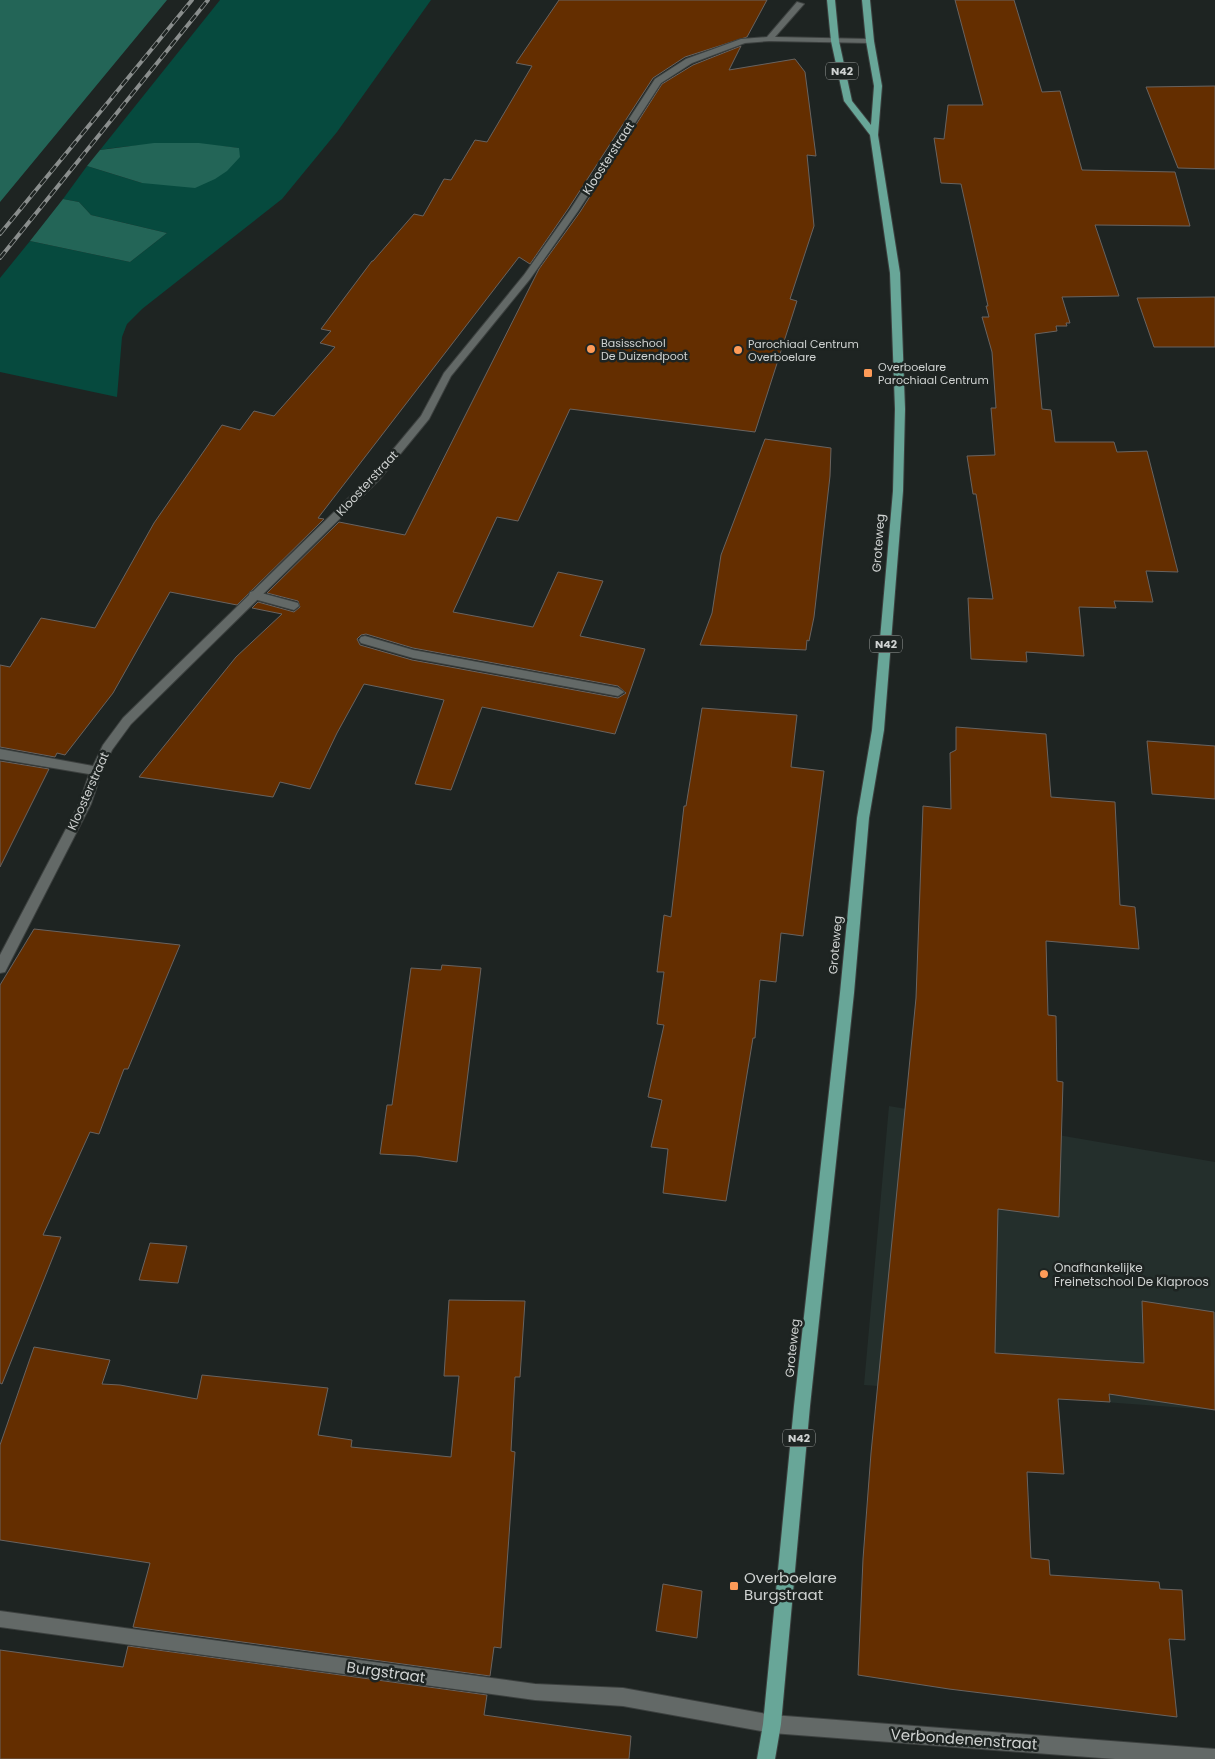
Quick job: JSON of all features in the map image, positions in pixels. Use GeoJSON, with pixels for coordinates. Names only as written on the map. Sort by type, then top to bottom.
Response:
{"type":"FeatureCollection","features":[{"type":"Feature","properties":{"kind":"main road","name":"Groteweg"},"geometry":{"type":"LineString","coordinates":[[832,0],[835,41],[848,101],[874,135]]}},
{"type":"Feature","properties":{"kind":"main road","name":"Groteweg"},"geometry":{"type":"LineString","coordinates":[[766,1759],[772,1724],[802,1406],[847,993],[863,818],[878,730],[898,491],[900,409],[895,273],[874,135],[878,86],[870,41],[866,0]]}},
{"type":"Feature","properties":{"kind":"street"},"geometry":{"type":"LineString","coordinates":[[769,39],[800,4]]}},
{"type":"Feature","properties":{"kind":"street","name":"Kloosterstraat"},"geometry":{"type":"LineString","coordinates":[[0,968],[85,804],[96,771],[107,748],[126,721],[375,478],[425,417],[447,375],[527,277],[569,218],[658,81],[689,61],[718,49],[744,42],[769,39],[835,41]]}},
{"type":"Feature","properties":{"kind":"street"},"geometry":{"type":"LineString","coordinates":[[835,41],[870,41]]}},
{"type":"Feature","properties":{"kind":"street"},"geometry":{"type":"LineString","coordinates":[[254,594],[294,606]]}},
{"type":"Feature","properties":{"kind":"street"},"geometry":{"type":"LineString","coordinates":[[365,640],[413,654],[618,692]]}},
{"type":"Feature","properties":{"kind":"street"},"geometry":{"type":"LineString","coordinates":[[0,754],[96,771]]}},
{"type":"Feature","properties":{"kind":"street","name":"Burgstraat"},"geometry":{"type":"LineString","coordinates":[[0,1619],[535,1692],[624,1697],[772,1724]]}},
{"type":"Feature","properties":{"kind":"street","name":"Verbondenenstraat"},"geometry":{"type":"LineString","coordinates":[[772,1724],[1215,1758]]}},
{"type":"Feature","properties":{"kind":"shaded area","name":"Onafhankelijke Freinetschool De Klaproos"},"geometry":{"type":"Polygon","coordinates":[[[889,1106],[1215,1162],[1215,1410],[864,1385],[889,1106]]]}},
{"type":"Feature","properties":{"kind":"green space"},"geometry":{"type":"Polygon","coordinates":[[[0,0],[167,0],[0,202],[0,0]]]}},
{"type":"Feature","properties":{"kind":"green space"},"geometry":{"type":"Polygon","coordinates":[[[220,0],[431,0],[337,132],[282,199],[142,309],[127,324],[122,337],[117,397],[0,372],[0,278],[30,241],[130,262],[167,233],[91,215],[79,202],[63,199],[87,166],[142,183],[238,148],[169,144],[100,150],[220,0]]]}},
{"type":"Feature","properties":{"kind":"green space"},"geometry":{"type":"Polygon","coordinates":[[[154,143],[199,143],[239,148],[240,157],[227,171],[195,188],[142,183],[87,166],[100,150],[154,143]]]}},
{"type":"Feature","properties":{"kind":"green space"},"geometry":{"type":"Polygon","coordinates":[[[63,199],[79,202],[91,215],[167,233],[130,262],[30,241],[63,199]]]}},
{"type":"Feature","properties":{"kind":"building"},"geometry":{"type":"Polygon","coordinates":[[[559,0],[767,0],[747,37],[685,57],[653,78],[530,264],[519,257],[318,518],[324,519],[237,605],[170,592],[113,693],[65,755],[57,753],[55,757],[0,747],[0,665],[10,667],[41,618],[95,628],[154,523],[222,425],[240,430],[254,411],[274,416],[335,347],[320,343],[331,331],[321,329],[372,261],[414,214],[423,216],[444,179],[451,180],[475,140],[487,142],[532,66],[516,63],[559,0]]]}},
{"type":"Feature","properties":{"kind":"building"},"geometry":{"type":"Polygon","coordinates":[[[955,0],[1014,0],[1042,92],[1060,91],[1082,170],[1175,172],[1190,226],[1095,225],[1119,296],[1062,297],[1070,323],[1066,323],[1067,326],[1056,326],[1057,331],[1035,334],[1042,409],[1051,410],[1055,442],[1114,442],[1117,452],[1147,451],[1178,572],[1146,571],[1153,602],[1114,601],[1116,608],[1079,607],[1084,656],[1026,652],[1027,662],[971,659],[968,598],[993,599],[976,494],[973,494],[967,456],[995,455],[991,408],[996,408],[992,352],[982,317],[989,317],[986,306],[988,306],[961,184],[941,183],[934,138],[944,139],[948,105],[983,105],[955,0]]]}},
{"type":"Feature","properties":{"kind":"building"},"geometry":{"type":"Polygon","coordinates":[[[741,46],[729,70],[795,59],[805,72],[816,156],[807,155],[814,226],[790,299],[797,301],[755,432],[570,409],[518,521],[497,517],[453,612],[533,627],[558,572],[603,581],[580,636],[645,649],[615,734],[482,707],[451,790],[415,784],[444,700],[364,684],[337,733],[310,789],[280,782],[273,797],[139,777],[236,657],[282,614],[252,608],[258,602],[294,612],[300,607],[298,601],[267,593],[339,522],[405,535],[539,269],[580,212],[662,84],[693,65],[741,46]],[[366,634],[361,635],[357,639],[360,645],[412,660],[618,698],[626,693],[618,686],[413,648],[366,634]]]}},
{"type":"Feature","properties":{"kind":"building"},"geometry":{"type":"Polygon","coordinates":[[[1215,86],[1215,169],[1178,168],[1146,87],[1215,86]]]}},
{"type":"Feature","properties":{"kind":"building"},"geometry":{"type":"Polygon","coordinates":[[[1215,297],[1215,347],[1154,347],[1137,298],[1215,297]]]}},
{"type":"Feature","properties":{"kind":"building"},"geometry":{"type":"Polygon","coordinates":[[[765,439],[831,448],[830,476],[814,617],[809,641],[807,640],[806,650],[700,645],[712,613],[721,555],[765,439]]]}},
{"type":"Feature","properties":{"kind":"building"},"geometry":{"type":"Polygon","coordinates":[[[702,708],[797,715],[791,767],[824,771],[803,936],[781,933],[776,982],[760,980],[755,1038],[753,1038],[726,1201],[663,1193],[668,1149],[651,1147],[662,1100],[648,1097],[664,1025],[657,1024],[664,972],[657,972],[664,915],[671,917],[684,806],[686,806],[702,708]]]}},
{"type":"Feature","properties":{"kind":"building"},"geometry":{"type":"Polygon","coordinates":[[[956,727],[1046,734],[1051,797],[1115,802],[1120,905],[1135,907],[1139,949],[1046,941],[1048,1015],[1056,1016],[1057,1081],[1063,1082],[1059,1217],[998,1209],[995,1353],[1144,1363],[1142,1301],[1214,1312],[1215,1410],[1109,1394],[1110,1402],[1058,1399],[1064,1474],[1027,1472],[1031,1558],[1049,1560],[1050,1575],[1159,1582],[1160,1589],[1182,1590],[1185,1640],[1169,1639],[1177,1717],[949,1689],[858,1675],[863,1559],[871,1453],[916,998],[923,806],[951,809],[950,753],[956,750],[956,727]]]}},
{"type":"Feature","properties":{"kind":"building"},"geometry":{"type":"Polygon","coordinates":[[[1147,741],[1215,746],[1215,799],[1152,794],[1147,741]]]}},
{"type":"Feature","properties":{"kind":"building"},"geometry":{"type":"Polygon","coordinates":[[[0,761],[49,769],[0,867],[0,761]]]}},
{"type":"Feature","properties":{"kind":"building"},"geometry":{"type":"Polygon","coordinates":[[[34,929],[180,945],[128,1069],[124,1069],[99,1134],[90,1132],[43,1235],[61,1237],[2,1384],[0,1383],[0,985],[34,929]]]}},
{"type":"Feature","properties":{"kind":"building"},"geometry":{"type":"Polygon","coordinates":[[[442,965],[481,968],[457,1162],[416,1156],[380,1154],[387,1105],[392,1105],[411,968],[441,970],[442,965]]]}},
{"type":"Feature","properties":{"kind":"building"},"geometry":{"type":"Polygon","coordinates":[[[150,1243],[187,1246],[178,1283],[139,1280],[150,1243]]]}},
{"type":"Feature","properties":{"kind":"building"},"geometry":{"type":"Polygon","coordinates":[[[449,1300],[525,1301],[520,1377],[515,1377],[511,1451],[515,1452],[501,1648],[494,1647],[490,1676],[133,1627],[150,1563],[0,1540],[0,1445],[34,1347],[110,1360],[102,1384],[120,1385],[197,1399],[202,1375],[328,1388],[318,1435],[352,1440],[351,1447],[451,1457],[459,1376],[444,1376],[449,1300]]]}},
{"type":"Feature","properties":{"kind":"building"},"geometry":{"type":"Polygon","coordinates":[[[663,1584],[702,1591],[697,1638],[656,1631],[663,1584]]]}},
{"type":"Feature","properties":{"kind":"building"},"geometry":{"type":"Polygon","coordinates":[[[128,1646],[487,1695],[484,1715],[631,1736],[629,1759],[0,1759],[0,1650],[123,1667],[128,1646]]]}},
{"type":"Feature","properties":{"kind":"railway"},"geometry":{"type":"LineString","coordinates":[[0,234],[192,0]]}},
{"type":"Feature","properties":{"kind":"railway"},"geometry":{"type":"LineString","coordinates":[[0,258],[208,0]]}},
{"type":"Feature","properties":{"kind":"place","name":"Basisschool De Duizendpoot"},"geometry":{"type":"Point","coordinates":[591,349]}},
{"type":"Feature","properties":{"kind":"place","name":"Parochiaal Centrum Overboelare"},"geometry":{"type":"Point","coordinates":[738,350]}},
{"type":"Feature","properties":{"kind":"place","name":"Overboelare Parochiaal Centrum"},"geometry":{"type":"Point","coordinates":[868,373]}},
{"type":"Feature","properties":{"kind":"place","name":"Onafhankelijke Freinetschool De Klaproos"},"geometry":{"type":"Point","coordinates":[1044,1274]}},
{"type":"Feature","properties":{"kind":"place","name":"Overboelare Burgstraat"},"geometry":{"type":"Point","coordinates":[734,1586]}}]}
